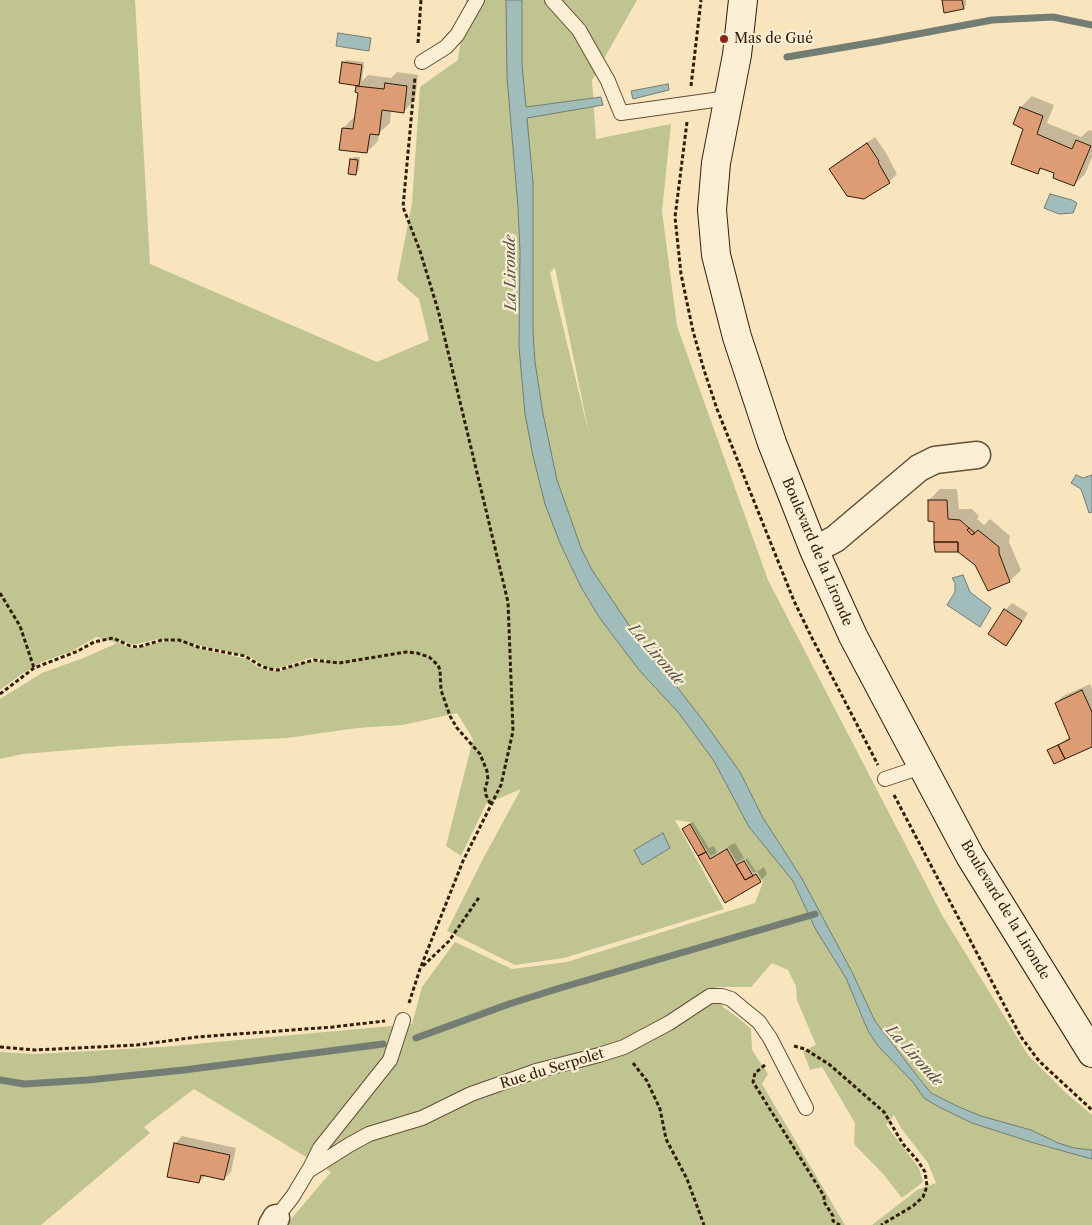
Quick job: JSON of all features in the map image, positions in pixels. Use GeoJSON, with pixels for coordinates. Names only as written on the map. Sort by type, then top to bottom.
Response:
{"type":"FeatureCollection","features":[{"type":"Feature","properties":{"kind":"street","name":"Boulevard de la Lironde"},"geometry":{"type":"LineString","coordinates":[[743,0],[737,55],[716,163],[712,210],[716,255],[737,337],[772,443],[814,550],[853,636],[924,766],[970,856],[1092,1053]]}},
{"type":"Feature","properties":{"kind":"street"},"geometry":{"type":"LineString","coordinates":[[814,550],[835,539],[918,468],[935,460],[977,455]]}},
{"type":"Feature","properties":{"kind":"lane"},"geometry":{"type":"LineString","coordinates":[[419,68],[446,47],[457,34],[477,0]]}},
{"type":"Feature","properties":{"kind":"lane"},"geometry":{"type":"LineString","coordinates":[[552,0],[579,30],[608,81],[621,113],[728,98]]}},
{"type":"Feature","properties":{"kind":"lane"},"geometry":{"type":"LineString","coordinates":[[886,779],[924,766]]}},
{"type":"Feature","properties":{"kind":"lane","name":"Rue du Serpolet"},"geometry":{"type":"LineString","coordinates":[[274,1222],[293,1196],[308,1170],[369,1134],[422,1118],[471,1094],[536,1071],[624,1047],[670,1023],[710,996],[715,995],[732,999],[759,1022],[774,1044],[806,1108]]}},
{"type":"Feature","properties":{"kind":"lane"},"geometry":{"type":"LineString","coordinates":[[308,1170],[325,1142],[390,1060],[403,1020]]}},
{"type":"Feature","properties":{"kind":"path"},"geometry":{"type":"LineString","coordinates":[[418,44],[421,0]]}},
{"type":"Feature","properties":{"kind":"path"},"geometry":{"type":"LineString","coordinates":[[689,103],[696,56],[701,0]]}},
{"type":"Feature","properties":{"kind":"path"},"geometry":{"type":"LineString","coordinates":[[0,1047],[36,1050],[137,1045],[197,1037],[403,1020],[420,969],[463,861],[501,785],[513,731],[508,602],[438,310],[420,251],[403,207],[419,68]]}},
{"type":"Feature","properties":{"kind":"path"},"geometry":{"type":"LineString","coordinates":[[0,593],[20,626],[34,668]]}},
{"type":"Feature","properties":{"kind":"path"},"geometry":{"type":"LineString","coordinates":[[0,694],[34,668],[78,651],[94,642],[112,638],[130,646],[138,647],[162,640],[179,640],[198,647],[245,656],[260,666],[278,670],[314,660],[339,663],[406,652],[429,657],[438,665],[440,670],[441,690],[450,716],[457,728],[480,754],[487,771],[488,780],[485,788],[491,806]]}},
{"type":"Feature","properties":{"kind":"path"},"geometry":{"type":"LineString","coordinates":[[886,779],[1021,1037],[1039,1061],[1092,1110]]}},
{"type":"Feature","properties":{"kind":"path"},"geometry":{"type":"LineString","coordinates":[[420,969],[449,941],[480,896]]}},
{"type":"Feature","properties":{"kind":"path"},"geometry":{"type":"LineString","coordinates":[[840,1225],[833,1221],[833,1216],[824,1202],[824,1196],[752,1082],[755,1073],[772,1060],[774,1044],[804,1049],[830,1065],[884,1112],[903,1144],[925,1172],[927,1186],[922,1197],[913,1206],[881,1225]]}},
{"type":"Feature","properties":{"kind":"path"},"geometry":{"type":"LineString","coordinates":[[624,1047],[631,1061],[647,1081],[660,1109],[666,1139],[687,1179],[704,1225]]}},
{"type":"Feature","properties":{"kind":"green space"},"geometry":{"type":"Polygon","coordinates":[[[0,0],[135,0],[150,264],[377,362],[429,340],[419,299],[397,280],[412,203],[420,87],[458,60],[466,0],[637,0],[592,80],[596,139],[671,124],[662,211],[677,326],[768,580],[942,915],[1028,1055],[1066,1093],[1092,1115],[1092,1225],[872,1225],[917,1190],[936,1183],[928,1163],[901,1128],[894,1115],[886,1125],[919,1168],[923,1182],[902,1198],[884,1175],[854,1144],[855,1123],[822,1067],[810,1070],[803,1051],[816,1045],[797,1000],[796,986],[788,970],[772,963],[751,987],[716,987],[723,1007],[751,1029],[752,1050],[768,1074],[762,1084],[845,1225],[286,1225],[331,1172],[194,1089],[144,1127],[150,1133],[41,1225],[0,1225],[0,1052],[35,1054],[162,1047],[412,1024],[422,987],[455,942],[512,969],[567,962],[755,903],[763,882],[758,872],[753,872],[744,858],[737,862],[728,847],[710,856],[690,822],[675,820],[724,909],[564,958],[515,965],[447,931],[521,789],[486,804],[461,856],[446,846],[473,739],[457,713],[403,725],[357,728],[287,738],[119,746],[23,754],[0,759],[0,699],[42,673],[117,643],[96,637],[72,651],[42,662],[0,690],[0,0]],[[555,268],[550,273],[590,438],[555,268]],[[158,639],[133,645],[121,640],[118,642],[129,648],[138,648],[161,642],[170,642],[158,639]],[[189,644],[200,649],[247,659],[258,667],[270,671],[281,671],[305,662],[328,660],[311,658],[278,668],[268,668],[249,656],[189,644]]]}},
{"type":"Feature","properties":{"kind":"water","name":"La Lironde"},"geometry":{"type":"Polygon","coordinates":[[[506,0],[522,0],[522,64],[526,107],[601,97],[603,105],[527,118],[533,183],[533,332],[535,362],[543,414],[557,480],[581,548],[592,570],[629,625],[705,723],[740,772],[763,818],[801,877],[852,972],[875,1021],[931,1093],[981,1116],[1031,1130],[1058,1143],[1074,1148],[1092,1150],[1092,1159],[972,1123],[924,1098],[913,1082],[878,1046],[868,1031],[846,978],[816,930],[793,881],[749,827],[714,761],[678,712],[639,670],[599,617],[581,587],[560,543],[545,504],[525,414],[519,347],[520,251],[507,77],[506,0]]]}},
{"type":"Feature","properties":{"kind":"water"},"geometry":{"type":"Polygon","coordinates":[[[338,33],[371,38],[369,51],[336,46],[338,33]]]}},
{"type":"Feature","properties":{"kind":"water"},"geometry":{"type":"Polygon","coordinates":[[[668,84],[669,90],[633,99],[631,91],[668,84]]]}},
{"type":"Feature","properties":{"kind":"water"},"geometry":{"type":"Polygon","coordinates":[[[1050,194],[1077,203],[1073,213],[1059,214],[1044,208],[1050,194]]]}},
{"type":"Feature","properties":{"kind":"water"},"geometry":{"type":"Polygon","coordinates":[[[1076,475],[1083,478],[1092,475],[1092,512],[1089,513],[1081,489],[1071,483],[1076,475]]]}},
{"type":"Feature","properties":{"kind":"water"},"geometry":{"type":"Polygon","coordinates":[[[963,575],[970,592],[991,608],[980,627],[947,605],[955,592],[955,583],[952,578],[963,575]]]}},
{"type":"Feature","properties":{"kind":"water"},"geometry":{"type":"Polygon","coordinates":[[[663,833],[670,848],[642,865],[634,850],[663,833]]]}},
{"type":"Feature","properties":{"kind":"building"},"geometry":{"type":"Polygon","coordinates":[[[942,0],[962,0],[964,9],[944,13],[942,0]]]}},
{"type":"Feature","properties":{"kind":"building"},"geometry":{"type":"Polygon","coordinates":[[[342,62],[362,65],[359,86],[339,83],[342,62]]]}},
{"type":"Feature","properties":{"kind":"building"},"geometry":{"type":"Polygon","coordinates":[[[385,83],[407,86],[404,113],[382,110],[379,135],[370,134],[367,153],[339,150],[342,128],[353,129],[358,93],[355,92],[356,86],[384,89],[385,83]]]}},
{"type":"Feature","properties":{"kind":"building"},"geometry":{"type":"Polygon","coordinates":[[[1020,107],[1043,116],[1037,134],[1072,149],[1076,140],[1091,146],[1074,186],[1053,178],[1054,173],[1040,168],[1038,174],[1011,164],[1023,129],[1013,124],[1020,107]]]}},
{"type":"Feature","properties":{"kind":"building"},"geometry":{"type":"Polygon","coordinates":[[[867,143],[890,183],[864,199],[847,196],[829,169],[867,143]]]}},
{"type":"Feature","properties":{"kind":"building"},"geometry":{"type":"Polygon","coordinates":[[[350,159],[358,160],[356,175],[348,174],[350,159]]]}},
{"type":"Feature","properties":{"kind":"building"},"geometry":{"type":"Polygon","coordinates":[[[928,500],[947,500],[948,519],[960,520],[969,528],[967,530],[972,535],[978,530],[999,547],[999,553],[1010,582],[988,591],[975,565],[958,552],[958,542],[934,542],[934,522],[928,521],[928,500]]]}},
{"type":"Feature","properties":{"kind":"building"},"geometry":{"type":"Polygon","coordinates":[[[969,528],[975,533],[972,535],[967,530],[969,528]]]}},
{"type":"Feature","properties":{"kind":"building"},"geometry":{"type":"Polygon","coordinates":[[[934,542],[958,542],[958,552],[935,552],[934,542]]]}},
{"type":"Feature","properties":{"kind":"building"},"geometry":{"type":"Polygon","coordinates":[[[1004,609],[1022,621],[1006,646],[988,634],[1004,609]]]}},
{"type":"Feature","properties":{"kind":"building"},"geometry":{"type":"Polygon","coordinates":[[[1082,690],[1092,712],[1092,747],[1065,759],[1058,745],[1070,739],[1055,703],[1082,690]]]}},
{"type":"Feature","properties":{"kind":"building"},"geometry":{"type":"Polygon","coordinates":[[[1058,745],[1065,759],[1054,764],[1047,750],[1058,745]]]}},
{"type":"Feature","properties":{"kind":"building"},"geometry":{"type":"Polygon","coordinates":[[[690,824],[706,852],[698,856],[682,829],[690,824]]]}},
{"type":"Feature","properties":{"kind":"building"},"geometry":{"type":"Polygon","coordinates":[[[727,849],[745,880],[756,874],[761,882],[725,903],[698,856],[706,852],[710,859],[727,849]]]}},
{"type":"Feature","properties":{"kind":"building"},"geometry":{"type":"Polygon","coordinates":[[[744,861],[753,876],[745,880],[736,865],[744,861]]]}},
{"type":"Feature","properties":{"kind":"building"},"geometry":{"type":"Polygon","coordinates":[[[174,1143],[230,1155],[224,1180],[201,1175],[199,1183],[167,1177],[174,1143]]]}},
{"type":"Feature","properties":{"kind":"waterway"},"geometry":{"type":"LineString","coordinates":[[787,57],[992,20],[1053,17],[1092,25]]}},
{"type":"Feature","properties":{"kind":"waterway"},"geometry":{"type":"LineString","coordinates":[[416,1038],[509,1004],[560,988],[815,914]]}},
{"type":"Feature","properties":{"kind":"waterway"},"geometry":{"type":"LineString","coordinates":[[0,1080],[24,1084],[88,1080],[184,1070],[383,1044]]}},
{"type":"Feature","properties":{"kind":"place","name":"Mas de Gué"},"geometry":{"type":"Point","coordinates":[724,39]}}]}
